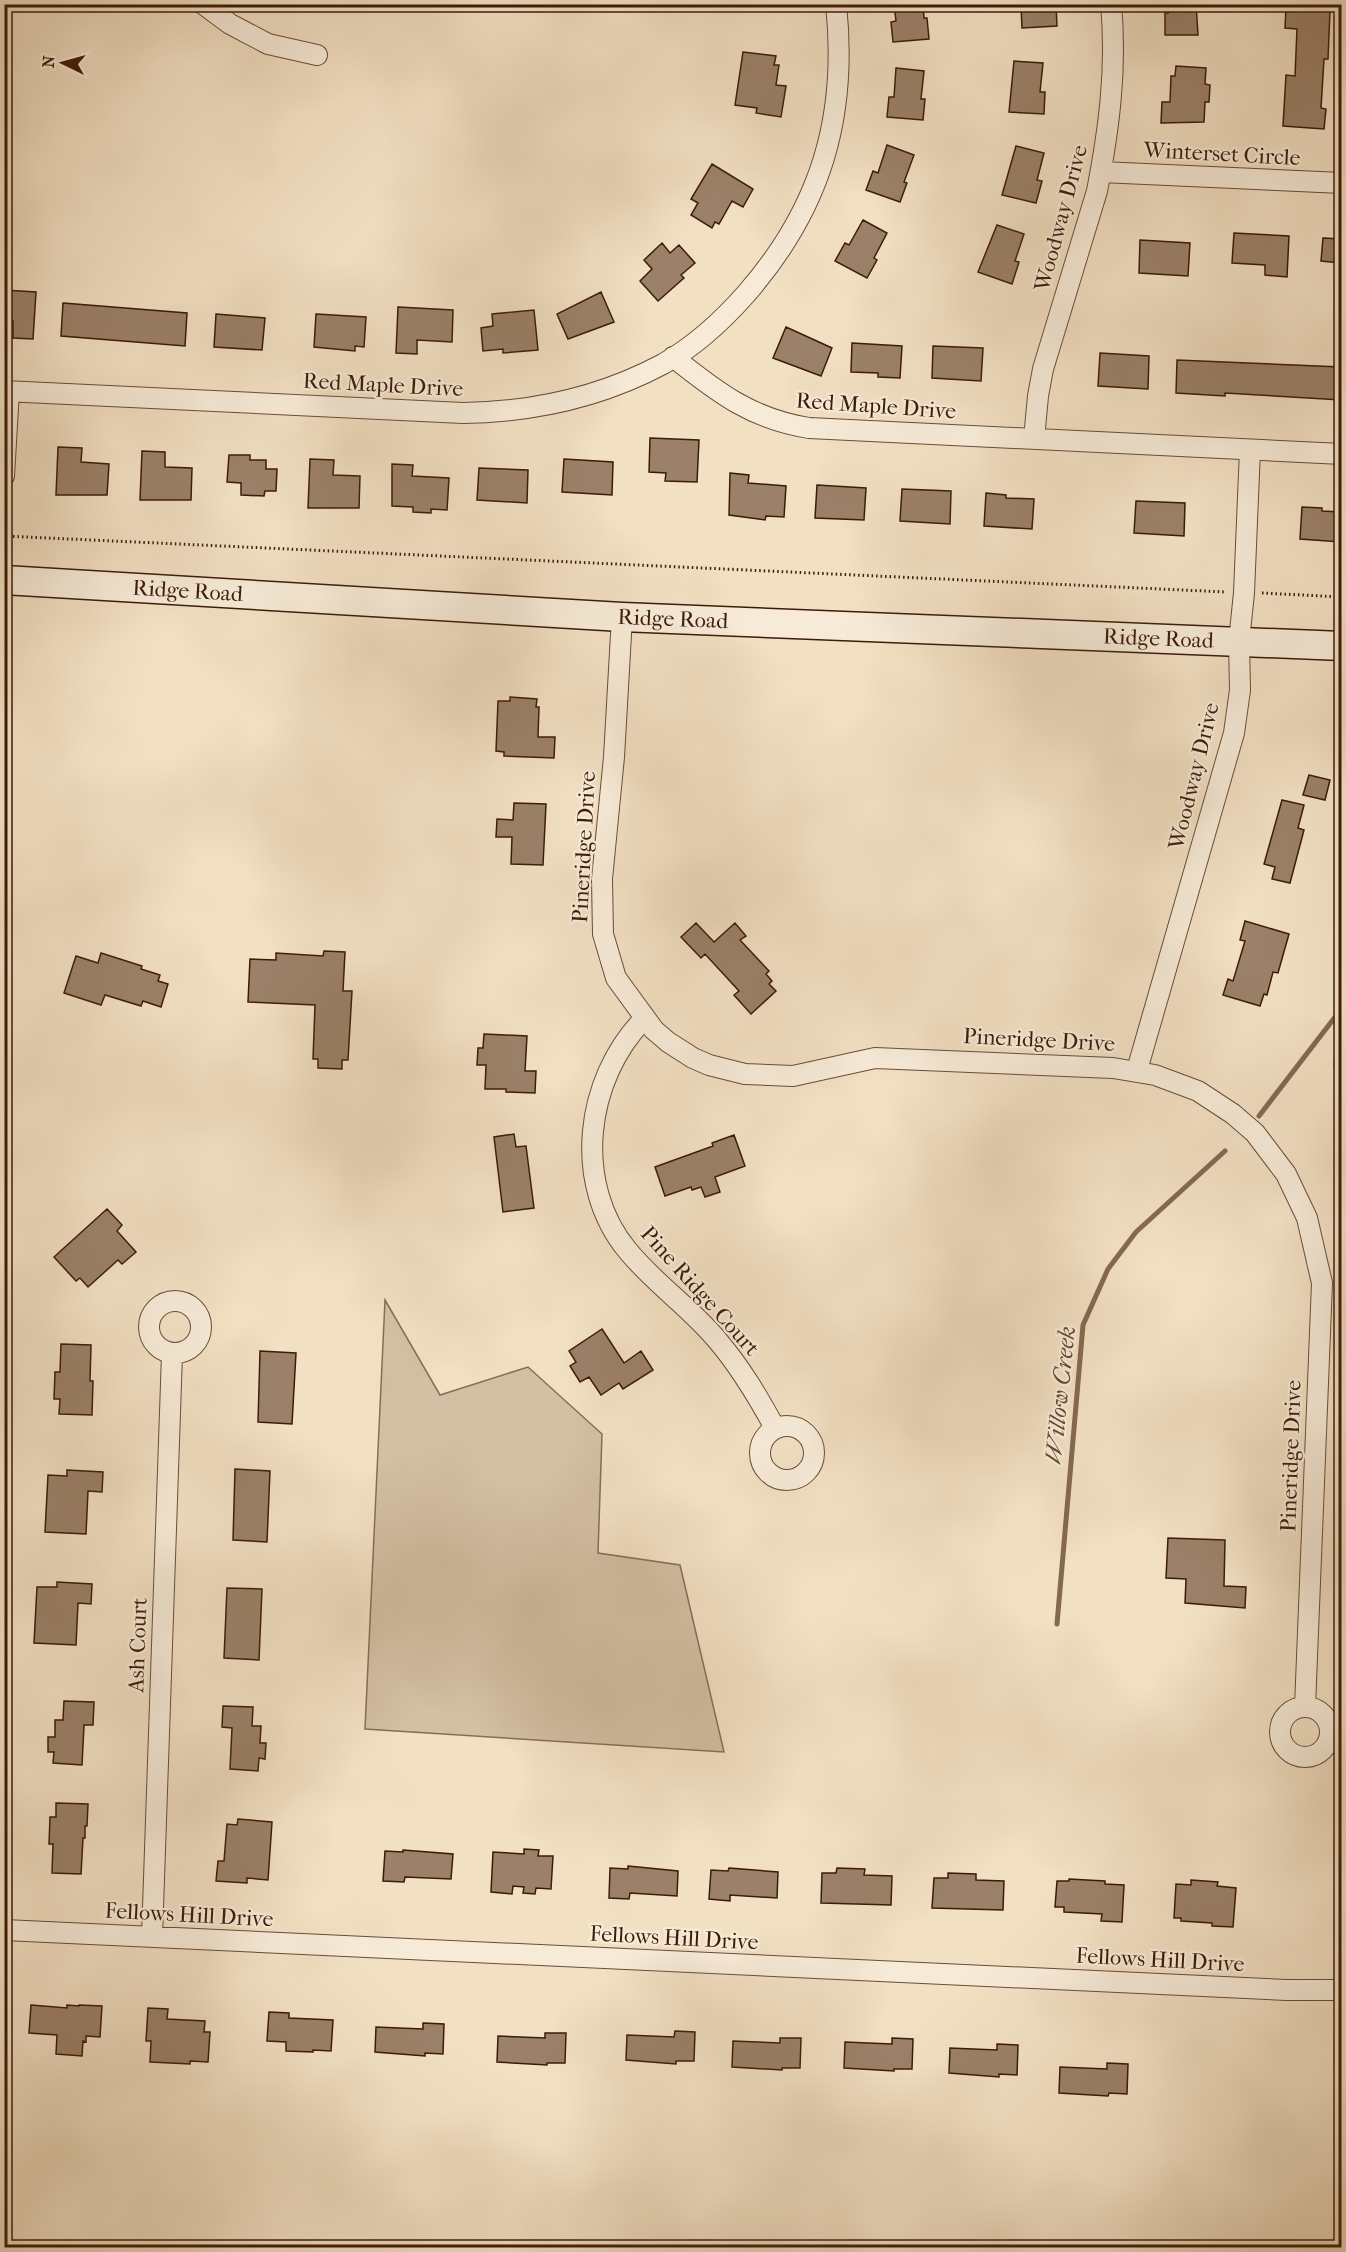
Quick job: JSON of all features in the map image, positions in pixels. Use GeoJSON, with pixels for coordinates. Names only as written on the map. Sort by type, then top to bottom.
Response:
{"type":"FeatureCollection","features":[{"type":"Feature","properties":{"kind":"street"},"geometry":{"type":"LineString","coordinates":[[203,4],[230,24],[268,44],[317,55]]}},
{"type":"Feature","properties":{"kind":"street"},"geometry":{"type":"LineString","coordinates":[[674,357],[732,310],[763,275],[803,212],[820,173],[830,140],[837,104],[840,67],[836,4]]}},
{"type":"Feature","properties":{"kind":"street","name":"Woodway Drive"},"geometry":{"type":"LineString","coordinates":[[1034,440],[1043,369],[1094,203],[1101,172],[1113,69],[1111,4]]}},
{"type":"Feature","properties":{"kind":"street","name":"Winterset Circle"},"geometry":{"type":"LineString","coordinates":[[1101,172],[1341,183]]}},
{"type":"Feature","properties":{"kind":"street","name":"Red Maple Drive"},"geometry":{"type":"LineString","coordinates":[[7,391],[463,413],[499,412],[543,407],[587,396],[674,357],[739,406],[761,417],[809,428],[1341,454]]}},
{"type":"Feature","properties":{"kind":"street"},"geometry":{"type":"LineString","coordinates":[[4,476],[7,391]]}},
{"type":"Feature","properties":{"kind":"street","name":"Woodway Drive"},"geometry":{"type":"LineString","coordinates":[[1137,1070],[1234,733],[1240,690],[1239,641],[1244,593],[1250,450]]}},
{"type":"Feature","properties":{"kind":"street","name":"Ridge Road"},"geometry":{"type":"LineString","coordinates":[[4,580],[622,617],[1341,646]]}},
{"type":"Feature","properties":{"kind":"street","name":"Pineridge Drive"},"geometry":{"type":"LineString","coordinates":[[622,617],[614,757],[602,879],[603,934],[616,978],[644,1019],[668,1042],[709,1065],[745,1074],[793,1076],[875,1058],[988,1061],[1137,1070],[1198,1091],[1233,1114],[1255,1133],[1286,1174],[1307,1218],[1322,1283],[1305,1707]]}},
{"type":"Feature","properties":{"kind":"street","name":"Pine Ridge Court"},"geometry":{"type":"LineString","coordinates":[[644,1019],[627,1036],[600,1089],[593,1122],[592,1151],[601,1200],[610,1223],[626,1249],[718,1340],[747,1379],[775,1428]]}},
{"type":"Feature","properties":{"kind":"street","name":"Ash Court"},"geometry":{"type":"LineString","coordinates":[[152,1937],[172,1354]]}},
{"type":"Feature","properties":{"kind":"street","name":"Fellows Hill Drive"},"geometry":{"type":"LineString","coordinates":[[4,1930],[372,1949],[1287,1990],[1341,1990]]}},
{"type":"Feature","properties":{"kind":"path"},"geometry":{"type":"LineString","coordinates":[[4,536],[1341,597]]}},
{"type":"Feature","properties":{"kind":"shaded area"},"geometry":{"type":"Polygon","coordinates":[[[1341,980],[1342,1066],[1334,1066],[1341,980]]]}},
{"type":"Feature","properties":{"kind":"shaded area"},"geometry":{"type":"Polygon","coordinates":[[[385,1300],[440,1395],[528,1367],[602,1434],[598,1553],[680,1565],[724,1752],[365,1729],[385,1300]]]}},
{"type":"Feature","properties":{"kind":"building"},"geometry":{"type":"Polygon","coordinates":[[[894,4],[923,4],[929,39],[893,42],[891,22],[896,21],[894,4]]]}},
{"type":"Feature","properties":{"kind":"building"},"geometry":{"type":"Polygon","coordinates":[[[1023,4],[1056,4],[1057,26],[1022,28],[1021,6],[1023,4]]]}},
{"type":"Feature","properties":{"kind":"building"},"geometry":{"type":"Polygon","coordinates":[[[1168,4],[1196,4],[1198,35],[1165,35],[1165,13],[1168,13],[1168,4]]]}},
{"type":"Feature","properties":{"kind":"building"},"geometry":{"type":"Polygon","coordinates":[[[1286,8],[1330,10],[1328,59],[1324,59],[1321,108],[1326,109],[1324,129],[1283,126],[1286,75],[1295,76],[1297,29],[1285,28],[1286,8]]]}},
{"type":"Feature","properties":{"kind":"building"},"geometry":{"type":"Polygon","coordinates":[[[743,52],[776,56],[774,65],[779,65],[776,85],[786,86],[781,117],[756,113],[757,108],[735,105],[743,52]]]}},
{"type":"Feature","properties":{"kind":"building"},"geometry":{"type":"Polygon","coordinates":[[[1014,61],[1043,63],[1040,92],[1045,92],[1044,114],[1009,112],[1014,61]]]}},
{"type":"Feature","properties":{"kind":"building"},"geometry":{"type":"Polygon","coordinates":[[[1176,66],[1206,68],[1205,84],[1210,85],[1209,102],[1205,102],[1204,122],[1161,123],[1162,102],[1170,102],[1171,76],[1175,76],[1176,66]]]}},
{"type":"Feature","properties":{"kind":"building"},"geometry":{"type":"Polygon","coordinates":[[[896,68],[924,71],[921,99],[925,99],[923,120],[887,117],[889,97],[894,97],[896,68]]]}},
{"type":"Feature","properties":{"kind":"building"},"geometry":{"type":"Polygon","coordinates":[[[887,145],[914,155],[904,182],[907,183],[900,202],[866,190],[873,171],[878,173],[887,145]]]}},
{"type":"Feature","properties":{"kind":"building"},"geometry":{"type":"Polygon","coordinates":[[[1016,146],[1044,153],[1037,180],[1042,181],[1036,203],[1002,195],[1016,146]]]}},
{"type":"Feature","properties":{"kind":"building"},"geometry":{"type":"Polygon","coordinates":[[[712,164],[753,189],[743,207],[732,201],[719,224],[715,222],[712,228],[691,215],[698,203],[691,199],[712,164]]]}},
{"type":"Feature","properties":{"kind":"building"},"geometry":{"type":"Polygon","coordinates":[[[863,220],[887,233],[874,258],[877,260],[867,278],[835,261],[845,243],[849,245],[863,220]]]}},
{"type":"Feature","properties":{"kind":"building"},"geometry":{"type":"Polygon","coordinates":[[[997,225],[1024,234],[1015,261],[1019,262],[1012,284],[978,272],[997,225]]]}},
{"type":"Feature","properties":{"kind":"building"},"geometry":{"type":"Polygon","coordinates":[[[1234,233],[1289,236],[1287,277],[1265,275],[1265,265],[1232,263],[1234,233]]]}},
{"type":"Feature","properties":{"kind":"building"},"geometry":{"type":"Polygon","coordinates":[[[1323,238],[1341,239],[1341,263],[1321,261],[1323,238]]]}},
{"type":"Feature","properties":{"kind":"building"},"geometry":{"type":"Polygon","coordinates":[[[1140,240],[1190,243],[1188,276],[1139,273],[1140,240]]]}},
{"type":"Feature","properties":{"kind":"building"},"geometry":{"type":"Polygon","coordinates":[[[662,243],[670,253],[679,245],[695,263],[681,275],[684,278],[658,301],[640,281],[652,269],[644,260],[662,243]]]}},
{"type":"Feature","properties":{"kind":"building"},"geometry":{"type":"Polygon","coordinates":[[[4,290],[36,292],[33,339],[13,338],[13,321],[4,321],[4,290]]]}},
{"type":"Feature","properties":{"kind":"building"},"geometry":{"type":"Polygon","coordinates":[[[601,292],[614,322],[568,339],[557,314],[601,292]]]}},
{"type":"Feature","properties":{"kind":"building"},"geometry":{"type":"Polygon","coordinates":[[[63,303],[187,313],[185,346],[61,336],[63,303]]]}},
{"type":"Feature","properties":{"kind":"building"},"geometry":{"type":"Polygon","coordinates":[[[398,307],[453,310],[452,342],[417,340],[417,354],[396,353],[398,307]]]}},
{"type":"Feature","properties":{"kind":"building"},"geometry":{"type":"Polygon","coordinates":[[[534,310],[538,350],[503,353],[503,349],[483,351],[481,328],[493,326],[492,314],[534,310]]]}},
{"type":"Feature","properties":{"kind":"building"},"geometry":{"type":"Polygon","coordinates":[[[216,314],[265,318],[262,350],[214,347],[216,314]]]}},
{"type":"Feature","properties":{"kind":"building"},"geometry":{"type":"Polygon","coordinates":[[[316,314],[366,317],[364,347],[355,346],[355,351],[314,347],[316,314]]]}},
{"type":"Feature","properties":{"kind":"building"},"geometry":{"type":"Polygon","coordinates":[[[786,327],[832,348],[821,376],[773,358],[786,327]]]}},
{"type":"Feature","properties":{"kind":"building"},"geometry":{"type":"Polygon","coordinates":[[[852,343],[902,346],[900,378],[878,377],[878,373],[851,372],[852,343]]]}},
{"type":"Feature","properties":{"kind":"building"},"geometry":{"type":"Polygon","coordinates":[[[933,346],[983,348],[981,381],[932,378],[933,346]]]}},
{"type":"Feature","properties":{"kind":"building"},"geometry":{"type":"Polygon","coordinates":[[[1100,353],[1149,356],[1148,389],[1098,386],[1100,353]]]}},
{"type":"Feature","properties":{"kind":"building"},"geometry":{"type":"Polygon","coordinates":[[[1177,360],[1341,367],[1341,400],[1225,393],[1225,396],[1176,393],[1177,360]]]}},
{"type":"Feature","properties":{"kind":"building"},"geometry":{"type":"Polygon","coordinates":[[[650,438],[699,440],[697,482],[665,481],[666,473],[649,472],[650,438]]]}},
{"type":"Feature","properties":{"kind":"building"},"geometry":{"type":"Polygon","coordinates":[[[58,447],[82,448],[81,462],[109,464],[107,495],[56,495],[58,447]]]}},
{"type":"Feature","properties":{"kind":"building"},"geometry":{"type":"Polygon","coordinates":[[[142,451],[165,452],[165,467],[192,468],[191,500],[140,500],[142,451]]]}},
{"type":"Feature","properties":{"kind":"building"},"geometry":{"type":"Polygon","coordinates":[[[229,455],[250,455],[250,460],[266,460],[266,469],[277,469],[276,491],[265,491],[264,496],[241,495],[241,483],[227,482],[229,455]]]}},
{"type":"Feature","properties":{"kind":"building"},"geometry":{"type":"Polygon","coordinates":[[[310,459],[334,460],[333,475],[360,476],[359,508],[308,508],[310,459]]]}},
{"type":"Feature","properties":{"kind":"building"},"geometry":{"type":"Polygon","coordinates":[[[564,459],[613,462],[612,495],[562,492],[564,459]]]}},
{"type":"Feature","properties":{"kind":"building"},"geometry":{"type":"Polygon","coordinates":[[[392,464],[413,465],[412,476],[449,478],[447,510],[431,509],[431,513],[413,512],[413,507],[392,506],[392,464]]]}},
{"type":"Feature","properties":{"kind":"building"},"geometry":{"type":"Polygon","coordinates":[[[479,468],[528,470],[527,503],[477,500],[479,468]]]}},
{"type":"Feature","properties":{"kind":"building"},"geometry":{"type":"Polygon","coordinates":[[[730,473],[749,475],[748,483],[786,486],[784,517],[766,516],[765,520],[729,515],[730,473]]]}},
{"type":"Feature","properties":{"kind":"building"},"geometry":{"type":"Polygon","coordinates":[[[817,485],[866,488],[864,520],[815,518],[817,485]]]}},
{"type":"Feature","properties":{"kind":"building"},"geometry":{"type":"Polygon","coordinates":[[[902,489],[951,491],[950,524],[900,521],[902,489]]]}},
{"type":"Feature","properties":{"kind":"building"},"geometry":{"type":"Polygon","coordinates":[[[986,493],[1006,495],[1006,498],[1034,499],[1032,529],[984,526],[986,493]]]}},
{"type":"Feature","properties":{"kind":"building"},"geometry":{"type":"Polygon","coordinates":[[[1136,501],[1185,503],[1184,536],[1134,533],[1136,501]]]}},
{"type":"Feature","properties":{"kind":"building"},"geometry":{"type":"Polygon","coordinates":[[[1302,507],[1341,512],[1341,542],[1300,539],[1302,507]]]}},
{"type":"Feature","properties":{"kind":"building"},"geometry":{"type":"Polygon","coordinates":[[[510,697],[537,699],[538,737],[555,737],[554,758],[504,756],[504,752],[496,751],[498,701],[510,701],[510,697]]]}},
{"type":"Feature","properties":{"kind":"building"},"geometry":{"type":"Polygon","coordinates":[[[1309,775],[1330,780],[1325,800],[1303,795],[1309,775]]]}},
{"type":"Feature","properties":{"kind":"building"},"geometry":{"type":"Polygon","coordinates":[[[1282,800],[1304,805],[1298,828],[1304,830],[1290,883],[1272,879],[1275,867],[1264,864],[1282,800]]]}},
{"type":"Feature","properties":{"kind":"building"},"geometry":{"type":"Polygon","coordinates":[[[514,803],[546,804],[543,865],[511,864],[512,837],[496,837],[497,819],[513,820],[514,803]]]}},
{"type":"Feature","properties":{"kind":"building"},"geometry":{"type":"Polygon","coordinates":[[[1245,921],[1289,934],[1278,973],[1273,972],[1267,995],[1264,994],[1260,1006],[1223,995],[1228,979],[1233,981],[1245,941],[1240,940],[1245,921]]]}},
{"type":"Feature","properties":{"kind":"building"},"geometry":{"type":"Polygon","coordinates":[[[696,923],[714,942],[735,923],[746,936],[740,940],[769,971],[766,974],[772,981],[769,984],[776,991],[751,1014],[734,995],[739,991],[705,954],[701,958],[681,937],[696,923]]]}},
{"type":"Feature","properties":{"kind":"building"},"geometry":{"type":"Polygon","coordinates":[[[324,951],[345,952],[343,991],[352,991],[348,1060],[342,1060],[342,1069],[318,1068],[318,1059],[313,1059],[315,1005],[248,1002],[250,959],[276,960],[276,953],[323,956],[324,951]]]}},
{"type":"Feature","properties":{"kind":"building"},"geometry":{"type":"Polygon","coordinates":[[[101,953],[142,966],[141,969],[160,975],[158,981],[168,984],[161,1007],[143,1001],[141,1006],[105,995],[101,1005],[64,993],[76,956],[98,963],[101,953]]]}},
{"type":"Feature","properties":{"kind":"building"},"geometry":{"type":"Polygon","coordinates":[[[484,1034],[527,1036],[525,1071],[536,1071],[535,1093],[485,1089],[486,1065],[477,1065],[478,1048],[483,1048],[484,1034]]]}},
{"type":"Feature","properties":{"kind":"building"},"geometry":{"type":"Polygon","coordinates":[[[514,1134],[516,1147],[526,1146],[534,1208],[503,1212],[494,1137],[514,1134]]]}},
{"type":"Feature","properties":{"kind":"building"},"geometry":{"type":"Polygon","coordinates":[[[734,1135],[745,1166],[715,1177],[720,1192],[705,1197],[701,1187],[692,1190],[691,1187],[665,1196],[655,1167],[713,1146],[712,1143],[734,1135]]]}},
{"type":"Feature","properties":{"kind":"building"},"geometry":{"type":"Polygon","coordinates":[[[107,1209],[122,1225],[117,1231],[136,1252],[122,1264],[118,1260],[88,1287],[80,1278],[76,1281],[54,1257],[107,1209]]]}},
{"type":"Feature","properties":{"kind":"building"},"geometry":{"type":"Polygon","coordinates":[[[602,1329],[624,1363],[641,1351],[653,1370],[623,1389],[619,1383],[601,1395],[589,1377],[580,1382],[570,1366],[576,1362],[569,1351],[602,1329]]]}},
{"type":"Feature","properties":{"kind":"building"},"geometry":{"type":"Polygon","coordinates":[[[61,1344],[91,1345],[92,1415],[59,1414],[60,1399],[54,1399],[55,1372],[60,1372],[61,1344]]]}},
{"type":"Feature","properties":{"kind":"building"},"geometry":{"type":"Polygon","coordinates":[[[260,1351],[296,1353],[292,1424],[258,1422],[260,1351]]]}},
{"type":"Feature","properties":{"kind":"building"},"geometry":{"type":"Polygon","coordinates":[[[235,1469],[270,1471],[267,1542],[233,1540],[235,1469]]]}},
{"type":"Feature","properties":{"kind":"building"},"geometry":{"type":"Polygon","coordinates":[[[67,1470],[103,1472],[102,1492],[88,1491],[86,1534],[45,1532],[48,1475],[67,1476],[67,1470]]]}},
{"type":"Feature","properties":{"kind":"building"},"geometry":{"type":"Polygon","coordinates":[[[1168,1538],[1225,1540],[1224,1586],[1246,1587],[1245,1608],[1185,1603],[1186,1579],[1166,1578],[1168,1538]]]}},
{"type":"Feature","properties":{"kind":"building"},"geometry":{"type":"Polygon","coordinates":[[[57,1582],[92,1584],[91,1604],[78,1603],[76,1645],[34,1643],[37,1587],[57,1587],[57,1582]]]}},
{"type":"Feature","properties":{"kind":"building"},"geometry":{"type":"Polygon","coordinates":[[[227,1588],[262,1589],[259,1660],[224,1658],[227,1588]]]}},
{"type":"Feature","properties":{"kind":"building"},"geometry":{"type":"Polygon","coordinates":[[[64,1701],[94,1702],[93,1725],[84,1725],[82,1765],[53,1763],[54,1752],[48,1752],[48,1737],[55,1737],[55,1720],[63,1720],[64,1701]]]}},
{"type":"Feature","properties":{"kind":"building"},"geometry":{"type":"Polygon","coordinates":[[[223,1706],[253,1707],[252,1726],[261,1726],[260,1743],[266,1743],[265,1759],[259,1758],[258,1771],[230,1769],[232,1728],[222,1727],[223,1706]]]}},
{"type":"Feature","properties":{"kind":"building"},"geometry":{"type":"Polygon","coordinates":[[[56,1803],[88,1804],[81,1874],[52,1873],[53,1844],[49,1844],[50,1817],[56,1817],[56,1803]]]}},
{"type":"Feature","properties":{"kind":"building"},"geometry":{"type":"Polygon","coordinates":[[[238,1819],[272,1822],[268,1880],[247,1878],[247,1883],[216,1881],[218,1861],[224,1861],[227,1824],[237,1825],[238,1819]]]}},
{"type":"Feature","properties":{"kind":"building"},"geometry":{"type":"Polygon","coordinates":[[[524,1849],[539,1850],[538,1856],[553,1856],[551,1889],[536,1888],[535,1894],[523,1893],[524,1887],[513,1886],[512,1894],[491,1892],[493,1852],[524,1854],[524,1849]]]}},
{"type":"Feature","properties":{"kind":"building"},"geometry":{"type":"Polygon","coordinates":[[[403,1850],[453,1854],[451,1879],[405,1877],[404,1882],[383,1881],[385,1851],[403,1852],[403,1850]]]}},
{"type":"Feature","properties":{"kind":"building"},"geometry":{"type":"Polygon","coordinates":[[[628,1866],[678,1871],[677,1896],[630,1893],[629,1899],[609,1898],[610,1868],[628,1869],[628,1866]]]}},
{"type":"Feature","properties":{"kind":"building"},"geometry":{"type":"Polygon","coordinates":[[[729,1868],[778,1872],[777,1898],[730,1895],[730,1901],[709,1899],[711,1870],[728,1871],[729,1868]]]}},
{"type":"Feature","properties":{"kind":"building"},"geometry":{"type":"Polygon","coordinates":[[[837,1868],[865,1869],[864,1875],[892,1876],[891,1905],[821,1903],[822,1873],[836,1873],[837,1868]]]}},
{"type":"Feature","properties":{"kind":"building"},"geometry":{"type":"Polygon","coordinates":[[[948,1873],[976,1874],[976,1880],[1004,1881],[1003,1910],[932,1908],[934,1878],[948,1878],[948,1873]]]}},
{"type":"Feature","properties":{"kind":"building"},"geometry":{"type":"Polygon","coordinates":[[[1069,1879],[1105,1881],[1105,1884],[1124,1885],[1122,1922],[1101,1921],[1102,1914],[1064,1912],[1064,1907],[1055,1907],[1057,1881],[1069,1881],[1069,1879]]]}},
{"type":"Feature","properties":{"kind":"building"},"geometry":{"type":"Polygon","coordinates":[[[1191,1880],[1218,1882],[1217,1886],[1236,1888],[1233,1927],[1212,1926],[1212,1923],[1181,1921],[1181,1918],[1174,1918],[1176,1884],[1191,1885],[1191,1880]]]}},
{"type":"Feature","properties":{"kind":"building"},"geometry":{"type":"Polygon","coordinates":[[[31,2005],[67,2008],[67,2005],[102,2006],[100,2037],[86,2036],[86,2042],[83,2041],[82,2056],[56,2054],[57,2035],[29,2033],[31,2005]]]}},
{"type":"Feature","properties":{"kind":"building"},"geometry":{"type":"Polygon","coordinates":[[[148,2008],[168,2009],[167,2019],[205,2021],[204,2032],[210,2032],[208,2062],[190,2061],[190,2064],[150,2062],[151,2041],[146,2041],[148,2008]]]}},
{"type":"Feature","properties":{"kind":"building"},"geometry":{"type":"Polygon","coordinates":[[[269,2012],[289,2013],[289,2018],[333,2020],[331,2051],[286,2051],[286,2042],[267,2041],[269,2012]]]}},
{"type":"Feature","properties":{"kind":"building"},"geometry":{"type":"Polygon","coordinates":[[[423,2023],[444,2024],[443,2054],[425,2053],[425,2056],[375,2052],[376,2027],[423,2029],[423,2023]]]}},
{"type":"Feature","properties":{"kind":"building"},"geometry":{"type":"Polygon","coordinates":[[[675,2031],[695,2032],[694,2061],[676,2061],[676,2064],[626,2060],[627,2035],[674,2037],[675,2031]]]}},
{"type":"Feature","properties":{"kind":"building"},"geometry":{"type":"Polygon","coordinates":[[[545,2033],[566,2033],[565,2063],[547,2063],[547,2065],[497,2062],[498,2036],[545,2038],[545,2033]]]}},
{"type":"Feature","properties":{"kind":"building"},"geometry":{"type":"Polygon","coordinates":[[[780,2038],[801,2038],[800,2068],[782,2068],[782,2070],[732,2067],[733,2041],[780,2043],[780,2038]]]}},
{"type":"Feature","properties":{"kind":"building"},"geometry":{"type":"Polygon","coordinates":[[[892,2038],[913,2039],[912,2069],[894,2069],[894,2071],[844,2068],[845,2042],[892,2044],[892,2038]]]}},
{"type":"Feature","properties":{"kind":"building"},"geometry":{"type":"Polygon","coordinates":[[[997,2044],[1018,2045],[1017,2075],[999,2074],[999,2077],[949,2073],[950,2048],[997,2050],[997,2044]]]}},
{"type":"Feature","properties":{"kind":"building"},"geometry":{"type":"Polygon","coordinates":[[[1107,2063],[1128,2064],[1127,2094],[1109,2093],[1108,2096],[1059,2093],[1060,2067],[1107,2069],[1107,2063]]]}},
{"type":"Feature","properties":{"kind":"waterway","name":"Willow Creek"},"geometry":{"type":"LineString","coordinates":[[1259,1116],[1342,1008]]}},
{"type":"Feature","properties":{"kind":"waterway","name":"Willow Creek"},"geometry":{"type":"LineString","coordinates":[[1057,1624],[1083,1325],[1108,1269],[1136,1232],[1225,1151]]}}]}
